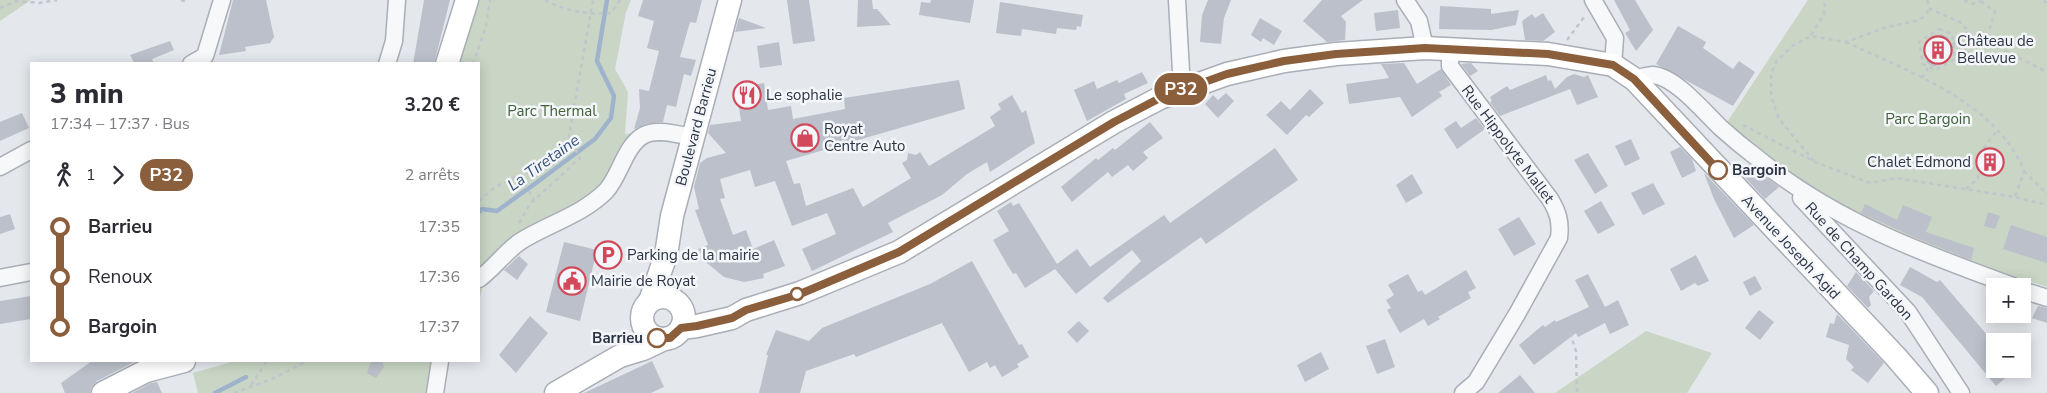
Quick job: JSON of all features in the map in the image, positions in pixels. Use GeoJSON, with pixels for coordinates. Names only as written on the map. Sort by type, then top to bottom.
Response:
{"type":"FeatureCollection","features":[{"type":"Feature","properties":{"kind":"main road"},"geometry":{"type":"LineString","coordinates":[[448,62],[467,0]]}},
{"type":"Feature","properties":{"kind":"main road","name":"Boulevard Barrieu"},"geometry":{"type":"LineString","coordinates":[[672,333],[684,315],[660,306],[672,216],[730,0]]}},
{"type":"Feature","properties":{"kind":"main road"},"geometry":{"type":"LineString","coordinates":[[660,306],[644,327],[651,336],[672,333],[732,318],[746,310],[800,294],[899,252],[1114,122],[1160,98],[1182,88],[1227,74],[1284,61],[1345,53],[1425,48],[1548,54],[1613,65]]}},
{"type":"Feature","properties":{"kind":"main road","name":"Avenue Joseph Agid"},"geometry":{"type":"LineString","coordinates":[[1613,65],[1634,79],[1895,356],[1927,393]]}},
{"type":"Feature","properties":{"kind":"main road"},"geometry":{"type":"LineString","coordinates":[[660,306],[701,311],[746,310]]}},
{"type":"Feature","properties":{"kind":"main road"},"geometry":{"type":"LineString","coordinates":[[620,356],[660,306]]}},
{"type":"Feature","properties":{"kind":"main road"},"geometry":{"type":"LineString","coordinates":[[556,393],[620,356],[643,350],[672,333]]}},
{"type":"Feature","properties":{"kind":"main road"},"geometry":{"type":"LineString","coordinates":[[103,393],[123,386],[146,372],[181,362]]}},
{"type":"Feature","properties":{"kind":"street"},"geometry":{"type":"LineString","coordinates":[[194,62],[205,56],[222,0]]}},
{"type":"Feature","properties":{"kind":"street"},"geometry":{"type":"LineString","coordinates":[[388,62],[394,41],[397,0]]}},
{"type":"Feature","properties":{"kind":"street"},"geometry":{"type":"LineString","coordinates":[[1177,0],[1182,88]]}},
{"type":"Feature","properties":{"kind":"street"},"geometry":{"type":"LineString","coordinates":[[1405,0],[1419,21],[1425,48]]}},
{"type":"Feature","properties":{"kind":"street"},"geometry":{"type":"LineString","coordinates":[[1593,0],[1615,38],[1613,65]]}},
{"type":"Feature","properties":{"kind":"street","name":"Rue Hippolyte Mallet"},"geometry":{"type":"LineString","coordinates":[[1450,49],[1450,66],[1550,199],[1557,210],[1560,224],[1559,238],[1517,314],[1476,382],[1463,393]]}},
{"type":"Feature","properties":{"kind":"street"},"geometry":{"type":"LineString","coordinates":[[1634,79],[1653,75],[1674,84],[1730,126],[1786,182],[1863,226],[1919,252],[1992,278]]}},
{"type":"Feature","properties":{"kind":"street"},"geometry":{"type":"LineString","coordinates":[[480,278],[495,267],[520,242],[574,213],[606,190],[635,144],[644,136],[656,132],[693,137]]}},
{"type":"Feature","properties":{"kind":"street"},"geometry":{"type":"LineString","coordinates":[[0,167],[30,151]]}},
{"type":"Feature","properties":{"kind":"street","name":"Rue de Champ Gardon"},"geometry":{"type":"LineString","coordinates":[[1786,182],[1908,312],[1961,393]]}},
{"type":"Feature","properties":{"kind":"street"},"geometry":{"type":"LineString","coordinates":[[0,278],[30,272]]}},
{"type":"Feature","properties":{"kind":"street"},"geometry":{"type":"LineString","coordinates":[[2031,293],[2047,298]]}},
{"type":"Feature","properties":{"kind":"street"},"geometry":{"type":"LineString","coordinates":[[434,393],[440,362]]}},
{"type":"Feature","properties":{"kind":"path"},"geometry":{"type":"LineString","coordinates":[[0,8],[16,0],[39,2],[57,0]]}},
{"type":"Feature","properties":{"kind":"path"},"geometry":{"type":"LineString","coordinates":[[182,0],[186,2]]}},
{"type":"Feature","properties":{"kind":"path"},"geometry":{"type":"LineString","coordinates":[[474,62],[486,26],[490,0]]}},
{"type":"Feature","properties":{"kind":"path"},"geometry":{"type":"LineString","coordinates":[[545,0],[555,6],[589,14],[611,14],[620,0]]}},
{"type":"Feature","properties":{"kind":"path"},"geometry":{"type":"LineString","coordinates":[[513,229],[520,222],[534,200],[580,158],[570,141],[576,89],[593,0]]}},
{"type":"Feature","properties":{"kind":"path"},"geometry":{"type":"LineString","coordinates":[[1548,54],[1565,42],[1582,21],[1593,0]]}},
{"type":"Feature","properties":{"kind":"path"},"geometry":{"type":"LineString","coordinates":[[1815,162],[1779,119],[1771,96],[1771,74],[1776,62],[1792,46],[1811,36],[1824,14],[1825,0]]}},
{"type":"Feature","properties":{"kind":"path"},"geometry":{"type":"LineString","coordinates":[[1927,0],[1930,9],[1962,23],[1968,32],[2047,72]]}},
{"type":"Feature","properties":{"kind":"path"},"geometry":{"type":"LineString","coordinates":[[1964,0],[1972,4],[1981,1],[1995,12],[1986,41]]}},
{"type":"Feature","properties":{"kind":"path"},"geometry":{"type":"LineString","coordinates":[[2044,0],[2047,5]]}},
{"type":"Feature","properties":{"kind":"path"},"geometry":{"type":"LineString","coordinates":[[1846,42],[1887,27],[1920,20],[1930,9]]}},
{"type":"Feature","properties":{"kind":"path"},"geometry":{"type":"LineString","coordinates":[[1939,29],[1952,34],[1955,59],[1935,70],[1928,68],[1923,64],[1919,42],[1939,29]]}},
{"type":"Feature","properties":{"kind":"path"},"geometry":{"type":"LineString","coordinates":[[1953,44],[1968,32]]}},
{"type":"Feature","properties":{"kind":"path"},"geometry":{"type":"LineString","coordinates":[[1811,36],[1846,42],[1951,92],[1986,119],[2013,149],[2024,171],[2047,194]]}},
{"type":"Feature","properties":{"kind":"path"},"geometry":{"type":"LineString","coordinates":[[1922,78],[1928,68]]}},
{"type":"Feature","properties":{"kind":"path"},"geometry":{"type":"LineString","coordinates":[[1730,126],[1815,162],[1870,182],[1896,178],[2015,197],[2047,205]]}},
{"type":"Feature","properties":{"kind":"path"},"geometry":{"type":"LineString","coordinates":[[1965,190],[1978,179],[1979,154],[1997,131]]}},
{"type":"Feature","properties":{"kind":"path"},"geometry":{"type":"LineString","coordinates":[[480,200],[494,187],[515,177],[521,177],[552,157],[570,141]]}},
{"type":"Feature","properties":{"kind":"path"},"geometry":{"type":"LineString","coordinates":[[2015,197],[2024,171]]}},
{"type":"Feature","properties":{"kind":"path"},"geometry":{"type":"LineString","coordinates":[[521,177],[534,200]]}},
{"type":"Feature","properties":{"kind":"path"},"geometry":{"type":"LineString","coordinates":[[1570,333],[1576,351],[1577,393]]}},
{"type":"Feature","properties":{"kind":"path"},"geometry":{"type":"LineString","coordinates":[[251,385],[266,362]]}},
{"type":"Feature","properties":{"kind":"path"},"geometry":{"type":"LineString","coordinates":[[234,393],[251,385],[272,379],[305,362]]}},
{"type":"Feature","properties":{"kind":"green space"},"geometry":{"type":"Polygon","coordinates":[[[0,0],[31,0],[0,21],[0,0]]]}},
{"type":"Feature","properties":{"kind":"green space","name":"Parc Thermal"},"geometry":{"type":"Polygon","coordinates":[[[471,0],[631,0],[626,12],[615,69],[628,92],[625,134],[696,128],[692,142],[643,142],[606,198],[568,227],[523,248],[483,286],[480,297],[480,62],[453,62],[471,0]]]}},
{"type":"Feature","properties":{"kind":"green space","name":"Parc Bargoin"},"geometry":{"type":"Polygon","coordinates":[[[1808,0],[2047,0],[2047,287],[2031,282],[2031,278],[2020,278],[1920,245],[1807,189],[1726,124],[1808,0]]]}},
{"type":"Feature","properties":{"kind":"green space"},"geometry":{"type":"Polygon","coordinates":[[[1646,331],[1712,353],[1687,393],[1555,393],[1646,331]]]}},
{"type":"Feature","properties":{"kind":"green space"},"geometry":{"type":"Polygon","coordinates":[[[232,362],[444,362],[438,393],[198,393],[193,373],[232,362]]]}},
{"type":"Feature","properties":{"kind":"building"},"geometry":{"type":"Polygon","coordinates":[[[233,0],[266,0],[274,37],[270,43],[245,47],[246,51],[219,55],[233,0]]]}},
{"type":"Feature","properties":{"kind":"building"},"geometry":{"type":"Polygon","coordinates":[[[424,0],[450,0],[434,62],[413,62],[424,0]]]}},
{"type":"Feature","properties":{"kind":"building"},"geometry":{"type":"Polygon","coordinates":[[[643,0],[702,0],[696,23],[690,22],[680,57],[696,60],[691,76],[684,74],[676,107],[667,105],[663,122],[646,124],[634,129],[640,108],[639,89],[649,91],[659,51],[647,48],[654,21],[638,16],[643,0]]]}},
{"type":"Feature","properties":{"kind":"building"},"geometry":{"type":"Polygon","coordinates":[[[787,0],[809,0],[815,41],[793,44],[787,0]]]}},
{"type":"Feature","properties":{"kind":"building"},"geometry":{"type":"Polygon","coordinates":[[[858,0],[872,0],[873,9],[877,9],[891,25],[857,27],[858,0]]]}},
{"type":"Feature","properties":{"kind":"building"},"geometry":{"type":"Polygon","coordinates":[[[931,0],[974,0],[970,23],[919,15],[921,2],[930,3],[931,0]]]}},
{"type":"Feature","properties":{"kind":"building"},"geometry":{"type":"Polygon","coordinates":[[[1208,0],[1231,0],[1224,18],[1221,44],[1200,42],[1202,15],[1208,0]]]}},
{"type":"Feature","properties":{"kind":"building"},"geometry":{"type":"Polygon","coordinates":[[[1322,0],[1363,0],[1341,16],[1346,22],[1345,40],[1327,42],[1303,21],[1322,0]]]}},
{"type":"Feature","properties":{"kind":"building"},"geometry":{"type":"Polygon","coordinates":[[[1614,0],[1635,0],[1653,30],[1636,51],[1625,33],[1630,30],[1614,0]]]}},
{"type":"Feature","properties":{"kind":"building"},"geometry":{"type":"Polygon","coordinates":[[[1000,2],[1083,15],[1081,27],[1077,26],[1076,30],[1057,28],[1056,34],[1022,29],[1021,36],[996,33],[1000,2]]]}},
{"type":"Feature","properties":{"kind":"building"},"geometry":{"type":"Polygon","coordinates":[[[1440,6],[1491,9],[1491,14],[1519,10],[1516,25],[1491,30],[1439,29],[1440,6]]]}},
{"type":"Feature","properties":{"kind":"building"},"geometry":{"type":"Polygon","coordinates":[[[1398,10],[1400,28],[1376,31],[1374,13],[1398,10]]]}},
{"type":"Feature","properties":{"kind":"building"},"geometry":{"type":"Polygon","coordinates":[[[1543,13],[1555,32],[1543,41],[1525,40],[1522,21],[1532,14],[1535,18],[1543,13]]]}},
{"type":"Feature","properties":{"kind":"building"},"geometry":{"type":"Polygon","coordinates":[[[739,18],[766,28],[735,32],[739,18]]]}},
{"type":"Feature","properties":{"kind":"building"},"geometry":{"type":"Polygon","coordinates":[[[1260,18],[1282,31],[1274,45],[1263,38],[1261,42],[1251,35],[1260,18]]]}},
{"type":"Feature","properties":{"kind":"building"},"geometry":{"type":"Polygon","coordinates":[[[1678,26],[1706,42],[1703,48],[1733,69],[1739,61],[1755,72],[1733,106],[1656,64],[1678,26]]]}},
{"type":"Feature","properties":{"kind":"building","name":"Château de Bellevue"},"geometry":{"type":"Polygon","coordinates":[[[1941,34],[1949,38],[1951,56],[1934,67],[1927,63],[1925,45],[1941,34]]]}},
{"type":"Feature","properties":{"kind":"building"},"geometry":{"type":"Polygon","coordinates":[[[170,41],[174,50],[152,59],[153,62],[134,62],[130,55],[170,41]]]}},
{"type":"Feature","properties":{"kind":"building"},"geometry":{"type":"Polygon","coordinates":[[[779,42],[782,65],[760,68],[757,46],[779,42]]]}},
{"type":"Feature","properties":{"kind":"building"},"geometry":{"type":"Polygon","coordinates":[[[1404,63],[1417,84],[1441,69],[1451,85],[1439,92],[1442,96],[1412,117],[1400,97],[1349,104],[1346,84],[1389,78],[1381,64],[1404,63]]]}},
{"type":"Feature","properties":{"kind":"building"},"geometry":{"type":"Polygon","coordinates":[[[1471,63],[1478,71],[1470,76],[1461,64],[1471,63]]]}},
{"type":"Feature","properties":{"kind":"building"},"geometry":{"type":"Polygon","coordinates":[[[1142,72],[1148,83],[1124,94],[1126,99],[1087,121],[1074,90],[1094,81],[1097,89],[1117,80],[1119,83],[1142,72]]]}},
{"type":"Feature","properties":{"kind":"building"},"geometry":{"type":"Polygon","coordinates":[[[1574,74],[1584,77],[1588,75],[1598,97],[1577,105],[1570,89],[1500,116],[1490,102],[1492,101],[1490,97],[1507,86],[1510,90],[1546,75],[1548,81],[1551,80],[1555,89],[1567,77],[1574,74]]]}},
{"type":"Feature","properties":{"kind":"building"},"geometry":{"type":"Polygon","coordinates":[[[959,80],[965,109],[786,161],[794,184],[800,183],[806,206],[853,188],[863,207],[911,178],[902,163],[907,160],[908,153],[916,155],[920,152],[929,166],[995,126],[990,117],[1001,109],[998,104],[1012,95],[1022,113],[1026,110],[1035,143],[990,172],[987,162],[967,174],[942,195],[888,223],[893,232],[812,271],[802,249],[836,234],[827,213],[792,226],[775,181],[755,187],[750,170],[720,179],[725,198],[720,199],[733,235],[746,230],[753,249],[774,240],[785,266],[763,274],[764,278],[744,282],[724,277],[707,263],[698,249],[708,245],[695,210],[699,209],[694,187],[700,163],[707,158],[726,153],[708,133],[710,125],[741,121],[737,93],[742,90],[742,87],[764,83],[768,110],[791,106],[793,119],[845,109],[844,98],[959,80]]]}},
{"type":"Feature","properties":{"kind":"building"},"geometry":{"type":"Polygon","coordinates":[[[1310,89],[1324,103],[1309,117],[1306,115],[1287,135],[1266,115],[1281,101],[1290,110],[1310,89]]]}},
{"type":"Feature","properties":{"kind":"building"},"geometry":{"type":"Polygon","coordinates":[[[1226,93],[1234,101],[1218,118],[1205,104],[1213,95],[1218,100],[1226,93]]]}},
{"type":"Feature","properties":{"kind":"building"},"geometry":{"type":"Polygon","coordinates":[[[22,113],[29,128],[0,141],[0,122],[22,113]]]}},
{"type":"Feature","properties":{"kind":"building"},"geometry":{"type":"Polygon","coordinates":[[[1476,118],[1485,129],[1457,149],[1444,129],[1456,121],[1461,128],[1476,118]]]}},
{"type":"Feature","properties":{"kind":"building"},"geometry":{"type":"Polygon","coordinates":[[[1150,122],[1163,138],[1143,152],[1148,158],[1133,171],[1128,165],[1112,177],[1108,172],[1072,202],[1061,187],[1096,158],[1098,160],[1113,148],[1115,150],[1150,122]]]}},
{"type":"Feature","properties":{"kind":"building"},"geometry":{"type":"Polygon","coordinates":[[[1631,139],[1640,159],[1625,166],[1615,146],[1631,139]]]}},
{"type":"Feature","properties":{"kind":"building"},"geometry":{"type":"Polygon","coordinates":[[[1680,147],[1692,159],[1696,171],[1682,178],[1670,152],[1680,147]]]}},
{"type":"Feature","properties":{"kind":"building"},"geometry":{"type":"Polygon","coordinates":[[[1275,148],[1298,180],[1206,244],[1201,237],[1108,303],[1103,298],[1141,261],[1132,250],[1076,294],[1055,269],[1025,288],[1016,273],[1013,274],[993,240],[1009,231],[997,211],[1011,202],[1013,206],[1019,203],[1057,264],[1077,249],[1090,267],[1164,215],[1170,223],[1275,148]]]}},
{"type":"Feature","properties":{"kind":"building"},"geometry":{"type":"Polygon","coordinates":[[[1588,153],[1608,186],[1595,194],[1574,160],[1588,153]]]}},
{"type":"Feature","properties":{"kind":"building","name":"Chalet Edmond"},"geometry":{"type":"Polygon","coordinates":[[[1984,155],[1999,159],[1994,173],[1980,168],[1984,155]]]}},
{"type":"Feature","properties":{"kind":"building"},"geometry":{"type":"Polygon","coordinates":[[[1749,164],[1779,187],[1765,199],[1740,172],[1749,164]]]}},
{"type":"Feature","properties":{"kind":"building"},"geometry":{"type":"Polygon","coordinates":[[[1704,173],[1754,225],[1734,238],[1714,199],[1704,173]]]}},
{"type":"Feature","properties":{"kind":"building"},"geometry":{"type":"Polygon","coordinates":[[[1412,174],[1423,193],[1406,203],[1396,185],[1412,174]]]}},
{"type":"Feature","properties":{"kind":"building"},"geometry":{"type":"Polygon","coordinates":[[[1653,183],[1665,204],[1643,215],[1631,193],[1653,183]]]}},
{"type":"Feature","properties":{"kind":"building"},"geometry":{"type":"Polygon","coordinates":[[[1601,201],[1615,225],[1598,234],[1584,211],[1601,201]]]}},
{"type":"Feature","properties":{"kind":"building"},"geometry":{"type":"Polygon","coordinates":[[[1865,204],[1897,220],[1903,205],[1932,217],[1926,232],[1974,248],[1971,260],[1861,213],[1865,204]]]}},
{"type":"Feature","properties":{"kind":"building"},"geometry":{"type":"Polygon","coordinates":[[[1988,212],[2000,216],[1995,229],[1984,226],[1988,212]]]}},
{"type":"Feature","properties":{"kind":"building"},"geometry":{"type":"Polygon","coordinates":[[[10,214],[15,229],[0,234],[0,217],[10,214]]]}},
{"type":"Feature","properties":{"kind":"building"},"geometry":{"type":"Polygon","coordinates":[[[1519,217],[1536,244],[1514,256],[1498,229],[1519,217]]]}},
{"type":"Feature","properties":{"kind":"building"},"geometry":{"type":"Polygon","coordinates":[[[2011,225],[2047,237],[2047,263],[2003,249],[2011,225]]]}},
{"type":"Feature","properties":{"kind":"building","name":"Mairie de Royat"},"geometry":{"type":"Polygon","coordinates":[[[564,242],[597,250],[580,321],[546,312],[564,242]]]}},
{"type":"Feature","properties":{"kind":"building"},"geometry":{"type":"Polygon","coordinates":[[[1696,255],[1709,281],[1698,286],[1695,283],[1681,291],[1670,269],[1696,255]]]}},
{"type":"Feature","properties":{"kind":"building"},"geometry":{"type":"Polygon","coordinates":[[[519,256],[528,264],[517,280],[504,270],[519,256]]]}},
{"type":"Feature","properties":{"kind":"building"},"geometry":{"type":"Polygon","coordinates":[[[972,261],[1019,345],[1022,344],[1029,357],[1017,364],[1019,367],[1002,377],[995,365],[990,368],[987,362],[969,372],[942,323],[856,357],[854,354],[806,371],[800,393],[759,393],[768,355],[766,355],[776,330],[809,341],[822,328],[930,284],[972,261]]]}},
{"type":"Feature","properties":{"kind":"building"},"geometry":{"type":"Polygon","coordinates":[[[1910,267],[1937,282],[1940,280],[1986,334],[1986,374],[1922,297],[1900,285],[1910,267]]]}},
{"type":"Feature","properties":{"kind":"building"},"geometry":{"type":"Polygon","coordinates":[[[1466,270],[1476,288],[1468,292],[1471,298],[1438,317],[1440,319],[1428,326],[1424,319],[1400,333],[1387,310],[1391,308],[1386,300],[1394,295],[1388,285],[1408,274],[1418,292],[1422,290],[1425,295],[1466,270]]]}},
{"type":"Feature","properties":{"kind":"building"},"geometry":{"type":"Polygon","coordinates":[[[1856,272],[1874,291],[1869,297],[1871,305],[1868,308],[1847,286],[1856,272]]]}},
{"type":"Feature","properties":{"kind":"building"},"geometry":{"type":"Polygon","coordinates":[[[1588,274],[1605,307],[1618,300],[1629,325],[1610,334],[1605,323],[1578,337],[1576,333],[1534,365],[1519,345],[1543,325],[1545,327],[1555,320],[1556,322],[1589,307],[1575,280],[1588,274]]]}},
{"type":"Feature","properties":{"kind":"building"},"geometry":{"type":"Polygon","coordinates":[[[1755,276],[1762,289],[1750,296],[1743,282],[1755,276]]]}},
{"type":"Feature","properties":{"kind":"building"},"geometry":{"type":"Polygon","coordinates":[[[30,296],[30,319],[0,324],[0,301],[30,296]]]}},
{"type":"Feature","properties":{"kind":"building"},"geometry":{"type":"Polygon","coordinates":[[[2038,306],[2047,308],[2047,323],[2032,318],[2038,306]]]}},
{"type":"Feature","properties":{"kind":"building"},"geometry":{"type":"Polygon","coordinates":[[[1759,310],[1774,322],[1760,340],[1745,328],[1759,310]]]}},
{"type":"Feature","properties":{"kind":"building"},"geometry":{"type":"Polygon","coordinates":[[[1837,314],[1884,363],[1868,383],[1851,370],[1854,367],[1846,359],[1849,345],[1826,337],[1830,323],[1834,324],[1837,314]]]}},
{"type":"Feature","properties":{"kind":"building"},"geometry":{"type":"Polygon","coordinates":[[[530,316],[548,333],[516,373],[499,355],[530,316]]]}},
{"type":"Feature","properties":{"kind":"building"},"geometry":{"type":"Polygon","coordinates":[[[1079,321],[1089,331],[1077,343],[1067,332],[1079,321]]]}},
{"type":"Feature","properties":{"kind":"building"},"geometry":{"type":"Polygon","coordinates":[[[1385,339],[1395,367],[1377,374],[1366,346],[1385,339]]]}},
{"type":"Feature","properties":{"kind":"building"},"geometry":{"type":"Polygon","coordinates":[[[1321,352],[1329,369],[1305,382],[1297,365],[1321,352]]]}},
{"type":"Feature","properties":{"kind":"building"},"geometry":{"type":"Polygon","coordinates":[[[652,361],[664,387],[651,393],[584,393],[652,361]]]}},
{"type":"Feature","properties":{"kind":"building"},"geometry":{"type":"Polygon","coordinates":[[[91,362],[134,362],[97,381],[92,386],[90,393],[65,393],[61,383],[91,362]]]}},
{"type":"Feature","properties":{"kind":"building"},"geometry":{"type":"Polygon","coordinates":[[[371,362],[382,362],[384,367],[376,378],[367,373],[371,362]]]}},
{"type":"Feature","properties":{"kind":"building"},"geometry":{"type":"Polygon","coordinates":[[[1520,375],[1535,393],[1498,393],[1520,375]]]}},
{"type":"Feature","properties":{"kind":"building"},"geometry":{"type":"Polygon","coordinates":[[[1989,378],[2005,378],[1996,386],[1989,378]]]}},
{"type":"Feature","properties":{"kind":"building"},"geometry":{"type":"Polygon","coordinates":[[[157,382],[162,393],[132,393],[151,383],[157,382]]]}},
{"type":"Feature","properties":{"kind":"waterway","name":"La Tiretaine"},"geometry":{"type":"LineString","coordinates":[[480,211],[482,209],[497,211],[595,139],[611,118],[614,96],[597,61],[607,0]]}},
{"type":"Feature","properties":{"kind":"waterway","name":"La Tiretaine"},"geometry":{"type":"LineString","coordinates":[[215,393],[246,377]]}},
{"type":"Feature","properties":{"kind":"bus line","name":"P32"},"geometry":{"type":"LineString","coordinates":[[657,338],[670,338],[681,328],[732,318],[746,310],[800,294],[899,252],[959,218],[1114,122],[1160,98],[1182,88],[1227,74],[1284,61],[1336,54],[1425,48],[1548,54],[1613,65],[1634,79],[1718,170]]}},
{"type":"Feature","properties":{"kind":"place","name":"Château de Bellevue"},"geometry":{"type":"Point","coordinates":[1938,50]}},
{"type":"Feature","properties":{"kind":"place","name":"Le sophalie"},"geometry":{"type":"Point","coordinates":[747,95]}},
{"type":"Feature","properties":{"kind":"place","name":"Royat Centre Auto"},"geometry":{"type":"Point","coordinates":[805,138]}},
{"type":"Feature","properties":{"kind":"place","name":"Chalet Edmond"},"geometry":{"type":"Point","coordinates":[1990,162]}},
{"type":"Feature","properties":{"kind":"place","name":"Bargoin"},"geometry":{"type":"Point","coordinates":[1718,170]}},
{"type":"Feature","properties":{"kind":"place","name":"Parking de la mairie"},"geometry":{"type":"Point","coordinates":[608,255]}},
{"type":"Feature","properties":{"kind":"place","name":"Mairie de Royat"},"geometry":{"type":"Point","coordinates":[572,281]}},
{"type":"Feature","properties":{"kind":"place","name":"Barrieu"},"geometry":{"type":"Point","coordinates":[657,338]}}]}
